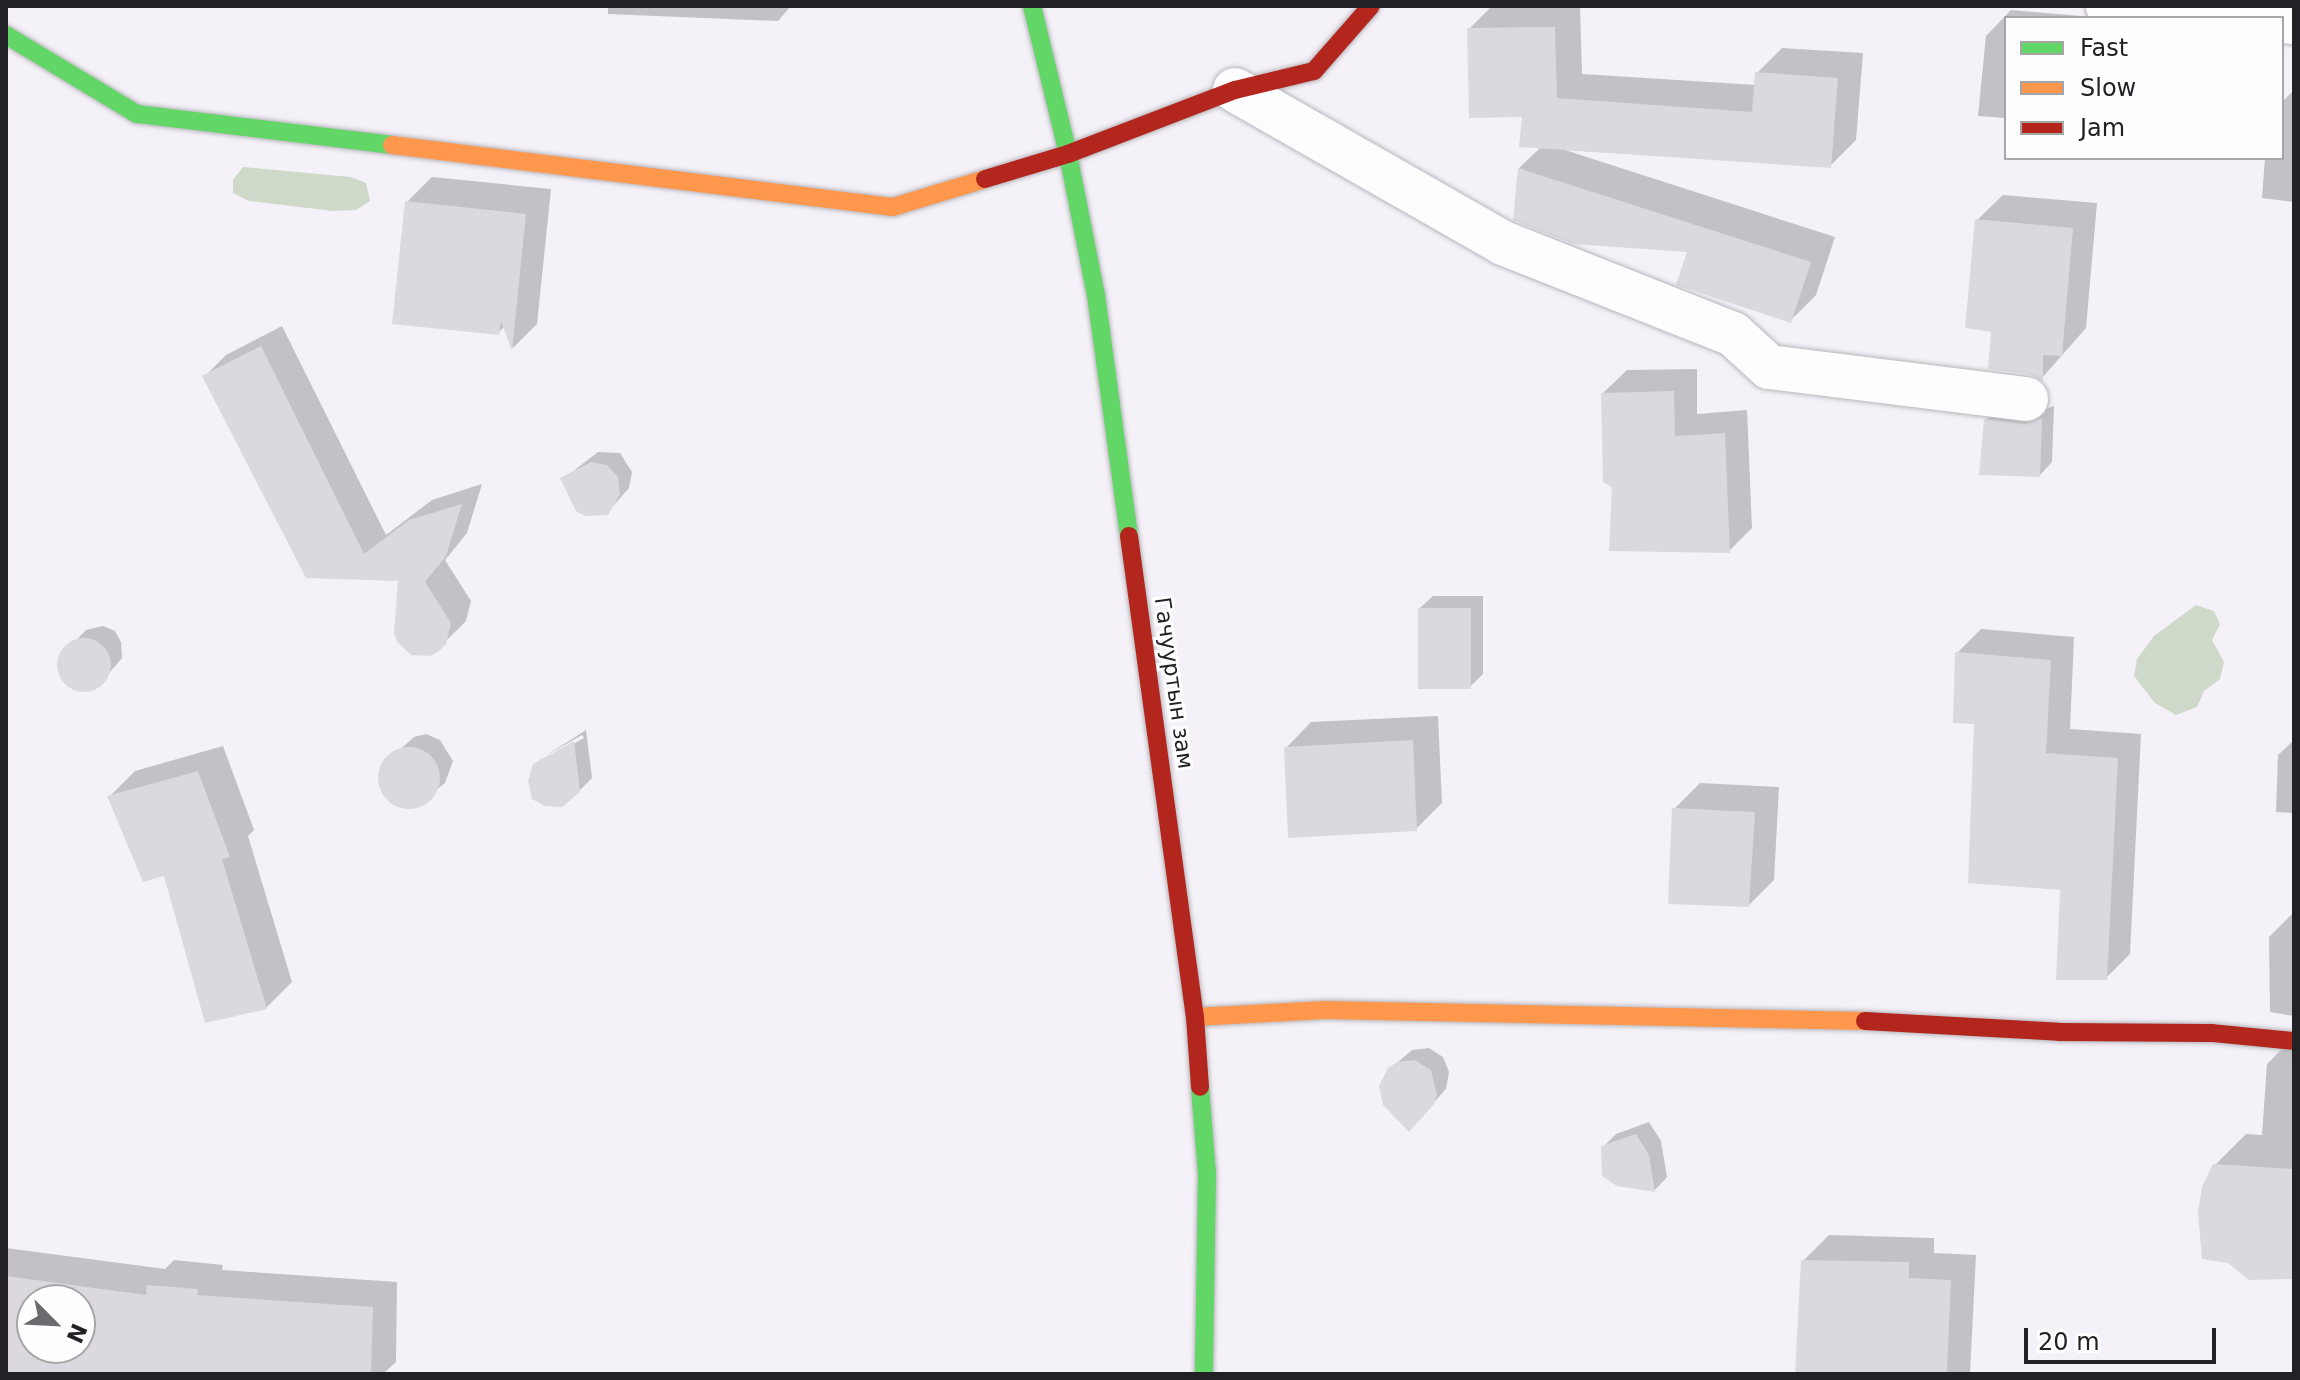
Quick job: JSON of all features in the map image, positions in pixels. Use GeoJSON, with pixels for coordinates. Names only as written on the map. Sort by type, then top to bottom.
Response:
{"type":"FeatureCollection","features":[{"type":"Feature","properties":{"kind":"street","name":"Гачууртын зам"},"geometry":{"type":"LineString","coordinates":[[1032,6],[1068,154],[1096,295],[1195,1017],[1207,1174],[1204,1374]]}},
{"type":"Feature","properties":{"kind":"street"},"geometry":{"type":"LineString","coordinates":[[6,35],[137,114],[893,207],[1068,154],[1235,90],[1314,71],[1371,6]]}},
{"type":"Feature","properties":{"kind":"street"},"geometry":{"type":"LineString","coordinates":[[2108,6],[2223,16]]}},
{"type":"Feature","properties":{"kind":"street"},"geometry":{"type":"LineString","coordinates":[[1235,90],[1503,243],[1733,334],[1769,367],[2026,399]]}},
{"type":"Feature","properties":{"kind":"street"},"geometry":{"type":"LineString","coordinates":[[1195,1017],[1325,1010],[1789,1016],[2059,1032],[2212,1033],[2294,1041]]}},
{"type":"Feature","properties":{"kind":"green space"},"geometry":{"type":"Polygon","coordinates":[[[243,167],[351,177],[366,183],[370,201],[356,210],[333,211],[249,201],[233,193],[233,180],[243,167]]]}},
{"type":"Feature","properties":{"kind":"green space"},"geometry":{"type":"Polygon","coordinates":[[[2196,605],[2214,611],[2220,624],[2212,640],[2224,662],[2220,679],[2204,691],[2197,707],[2176,715],[2155,703],[2134,676],[2137,659],[2154,636],[2196,605]]]}},
{"type":"Feature","properties":{"kind":"building"},"geometry":{"type":"Polygon","coordinates":[[[1555,27],[1557,98],[1752,112],[1755,72],[1838,78],[1831,168],[1519,147],[1522,117],[1469,118],[1467,28],[1555,27]]]}},
{"type":"Feature","properties":{"kind":"building"},"geometry":{"type":"Polygon","coordinates":[[[1518,168],[1811,262],[1791,323],[1676,285],[1687,252],[1573,244],[1513,220],[1518,168]]]}},
{"type":"Feature","properties":{"kind":"building"},"geometry":{"type":"Polygon","coordinates":[[[405,201],[526,214],[512,351],[501,321],[499,335],[392,324],[405,201]]]}},
{"type":"Feature","properties":{"kind":"building"},"geometry":{"type":"Polygon","coordinates":[[[1975,219],[2073,228],[2062,356],[2043,355],[2043,381],[2029,374],[1988,369],[1991,332],[1965,328],[1975,219]]]}},
{"type":"Feature","properties":{"kind":"building"},"geometry":{"type":"Polygon","coordinates":[[[261,346],[364,554],[409,520],[462,504],[446,556],[425,582],[451,623],[446,644],[439,651],[430,656],[411,655],[397,642],[394,633],[398,581],[306,578],[202,376],[261,346]]]}},
{"type":"Feature","properties":{"kind":"building"},"geometry":{"type":"Polygon","coordinates":[[[1674,391],[1675,436],[1725,433],[1730,553],[1609,551],[1612,487],[1603,482],[1601,393],[1674,391]]]}},
{"type":"Feature","properties":{"kind":"building"},"geometry":{"type":"Polygon","coordinates":[[[2042,418],[2040,477],[1979,475],[1984,419],[2024,424],[2042,418]]]}},
{"type":"Feature","properties":{"kind":"building"},"geometry":{"type":"Polygon","coordinates":[[[591,462],[607,465],[618,477],[620,494],[608,515],[585,516],[576,511],[560,478],[591,462]]]}},
{"type":"Feature","properties":{"kind":"building"},"geometry":{"type":"Polygon","coordinates":[[[1418,608],[1471,608],[1471,689],[1418,689],[1418,608]]]}},
{"type":"Feature","properties":{"kind":"building"},"geometry":{"type":"Polygon","coordinates":[[[84,638],[103,646],[111,665],[103,684],[84,692],[65,684],[57,665],[65,646],[84,638]]]}},
{"type":"Feature","properties":{"kind":"building"},"geometry":{"type":"Polygon","coordinates":[[[1955,652],[2051,660],[2046,753],[2118,758],[2107,980],[2056,980],[2060,890],[1968,883],[1974,724],[1953,723],[1955,652]]]}},
{"type":"Feature","properties":{"kind":"building"},"geometry":{"type":"Polygon","coordinates":[[[1413,740],[1417,831],[1288,838],[1284,747],[1413,740]]]}},
{"type":"Feature","properties":{"kind":"building"},"geometry":{"type":"Polygon","coordinates":[[[574,741],[580,792],[562,807],[545,806],[532,799],[528,781],[533,764],[574,741]]]}},
{"type":"Feature","properties":{"kind":"building"},"geometry":{"type":"Polygon","coordinates":[[[409,747],[421,749],[431,756],[438,766],[438,790],[431,800],[421,807],[409,809],[397,807],[387,800],[380,790],[378,778],[380,766],[387,756],[397,749],[409,747]]]}},
{"type":"Feature","properties":{"kind":"building"},"geometry":{"type":"Polygon","coordinates":[[[198,771],[230,857],[222,859],[267,1009],[205,1023],[164,876],[143,882],[107,796],[198,771]]]}},
{"type":"Feature","properties":{"kind":"building"},"geometry":{"type":"Polygon","coordinates":[[[1672,808],[1755,812],[1749,907],[1668,904],[1672,808]]]}},
{"type":"Feature","properties":{"kind":"building"},"geometry":{"type":"Polygon","coordinates":[[[1415,1060],[1431,1070],[1437,1095],[1434,1104],[1409,1132],[1383,1105],[1379,1086],[1388,1068],[1397,1062],[1415,1060]]]}},
{"type":"Feature","properties":{"kind":"building"},"geometry":{"type":"Polygon","coordinates":[[[1636,1134],[1649,1155],[1655,1192],[1617,1186],[1602,1176],[1601,1146],[1636,1134]]]}},
{"type":"Feature","properties":{"kind":"building"},"geometry":{"type":"Polygon","coordinates":[[[2213,1164],[2294,1169],[2292,1279],[2249,1280],[2228,1263],[2202,1259],[2198,1212],[2202,1187],[2213,1164]]]}},
{"type":"Feature","properties":{"kind":"building"},"geometry":{"type":"Polygon","coordinates":[[[1801,1260],[1909,1262],[1909,1278],[1951,1280],[1947,1374],[1795,1374],[1801,1260]]]}},
{"type":"Feature","properties":{"kind":"building"},"geometry":{"type":"Polygon","coordinates":[[[6,1276],[65,1284],[16,1284],[16,1364],[96,1364],[96,1288],[146,1295],[147,1285],[198,1289],[197,1295],[373,1307],[371,1374],[6,1374],[6,1276]]]}},
{"type":"Feature","properties":{"kind":"traffic: fast"},"geometry":{"type":"LineString","coordinates":[[1032,6],[1068,154],[1096,295],[1129,536]]}},
{"type":"Feature","properties":{"kind":"traffic: fast"},"geometry":{"type":"LineString","coordinates":[[6,35],[137,114],[392,145]]}},
{"type":"Feature","properties":{"kind":"traffic: fast"},"geometry":{"type":"LineString","coordinates":[[1200,1087],[1207,1174],[1204,1374]]}},
{"type":"Feature","properties":{"kind":"traffic: slow"},"geometry":{"type":"LineString","coordinates":[[392,145],[893,207],[985,179]]}},
{"type":"Feature","properties":{"kind":"traffic: slow"},"geometry":{"type":"LineString","coordinates":[[1195,1017],[1325,1010],[1865,1021]]}},
{"type":"Feature","properties":{"kind":"traffic: jam"},"geometry":{"type":"LineString","coordinates":[[985,179],[1068,154],[1235,90],[1314,71],[1371,6]]}},
{"type":"Feature","properties":{"kind":"traffic: jam"},"geometry":{"type":"LineString","coordinates":[[1129,536],[1195,1017],[1200,1087]]}},
{"type":"Feature","properties":{"kind":"traffic: jam"},"geometry":{"type":"LineString","coordinates":[[1865,1021],[2059,1032],[2212,1033],[2294,1041]]}}]}
